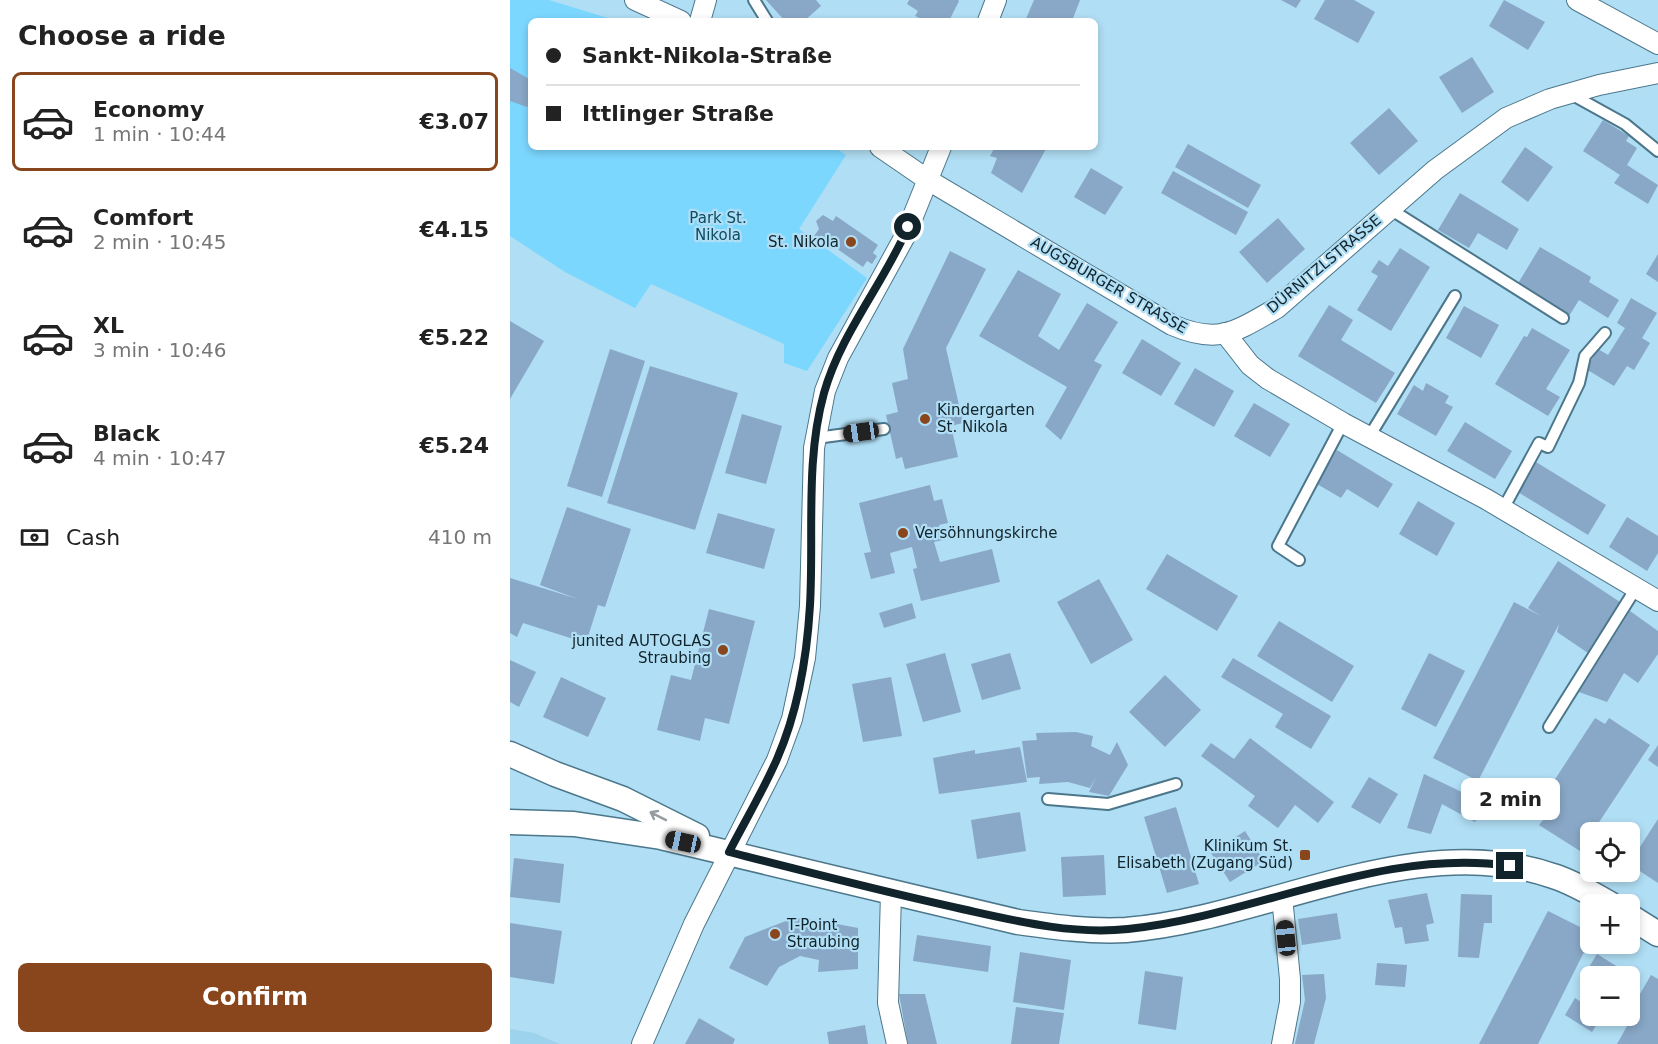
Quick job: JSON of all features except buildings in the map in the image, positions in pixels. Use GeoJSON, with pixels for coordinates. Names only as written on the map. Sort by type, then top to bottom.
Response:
{"type":"FeatureCollection","features":[{"type":"Feature","properties":{"kind":"street"},"geometry":{"type":"LineString","coordinates":[[635,0],[674,18]]}},
{"type":"Feature","properties":{"kind":"street"},"geometry":{"type":"LineString","coordinates":[[701,18],[706,0]]}},
{"type":"Feature","properties":{"kind":"street"},"geometry":{"type":"LineString","coordinates":[[989,18],[996,0]]}},
{"type":"Feature","properties":{"kind":"street"},"geometry":{"type":"LineString","coordinates":[[1577,0],[1658,44]]}},
{"type":"Feature","properties":{"kind":"street","name":"DÜRNITZLSTRASSE"},"geometry":{"type":"LineString","coordinates":[[1225,333],[1277,308],[1452,156],[1506,118],[1569,93],[1658,73]]}},
{"type":"Feature","properties":{"kind":"street","name":"AUGSBURGER STRASSE"},"geometry":{"type":"LineString","coordinates":[[884,150],[928,180],[1172,325],[1199,336],[1225,333]]}},
{"type":"Feature","properties":{"kind":"street"},"geometry":{"type":"LineString","coordinates":[[642,1044],[694,924],[777,760],[792,719],[805,658],[810,606],[816,438],[825,391],[838,358],[905,236],[940,150]]}},
{"type":"Feature","properties":{"kind":"street"},"geometry":{"type":"LineString","coordinates":[[1225,333],[1250,365],[1268,379],[1343,423],[1503,509],[1658,601]]}},
{"type":"Feature","properties":{"kind":"street"},"geometry":{"type":"LineString","coordinates":[[510,754],[555,774],[624,799],[729,852]]}},
{"type":"Feature","properties":{"kind":"street"},"geometry":{"type":"LineString","coordinates":[[510,822],[574,824],[661,837],[1018,922],[1077,930],[1127,930],[1175,922],[1416,866],[1477,861],[1527,868],[1554,876],[1590,894]]}},
{"type":"Feature","properties":{"kind":"street"},"geometry":{"type":"LineString","coordinates":[[891,893],[888,1003],[897,1044]]}},
{"type":"Feature","properties":{"kind":"street"},"geometry":{"type":"LineString","coordinates":[[1282,897],[1290,979],[1290,1002],[1282,1044]]}},
{"type":"Feature","properties":{"kind":"street"},"geometry":{"type":"LineString","coordinates":[[1640,923],[1658,934]]}},
{"type":"Feature","properties":{"kind":"lane"},"geometry":{"type":"LineString","coordinates":[[754,0],[765,18]]}},
{"type":"Feature","properties":{"kind":"lane"},"geometry":{"type":"LineString","coordinates":[[1569,93],[1625,124],[1658,151]]}},
{"type":"Feature","properties":{"kind":"lane","name":"DÜRNITZLSTRASSE"},"geometry":{"type":"LineString","coordinates":[[1390,209],[1563,318]]}},
{"type":"Feature","properties":{"kind":"lane"},"geometry":{"type":"LineString","coordinates":[[1369,437],[1455,296]]}},
{"type":"Feature","properties":{"kind":"lane"},"geometry":{"type":"LineString","coordinates":[[1503,509],[1539,443],[1548,447],[1580,383],[1585,356],[1605,333]]}},
{"type":"Feature","properties":{"kind":"lane"},"geometry":{"type":"LineString","coordinates":[[1299,560],[1278,546],[1343,423]]}},
{"type":"Feature","properties":{"kind":"lane"},"geometry":{"type":"LineString","coordinates":[[816,438],[884,429]]}},
{"type":"Feature","properties":{"kind":"lane"},"geometry":{"type":"LineString","coordinates":[[1549,727],[1636,588]]}},
{"type":"Feature","properties":{"kind":"lane"},"geometry":{"type":"LineString","coordinates":[[1048,799],[1108,804],[1176,784]]}},
{"type":"Feature","properties":{"kind":"shaded area"},"geometry":{"type":"Polygon","coordinates":[[[510,1029],[534,1033],[560,1044],[510,1044],[510,1029]]]}},
{"type":"Feature","properties":{"kind":"green space","name":"Park St. Nikola"},"geometry":{"type":"Polygon","coordinates":[[[510,0],[549,0],[608,18],[528,18],[528,150],[838,150],[846,155],[799,229],[867,278],[807,371],[784,363],[784,344],[651,284],[635,308],[565,272],[510,236],[510,0]]]}},
{"type":"Feature","properties":{"kind":"place","name":"St. Nikola"},"geometry":{"type":"Point","coordinates":[851,242]}},
{"type":"Feature","properties":{"kind":"place","name":"Kindergarten St. Nikola"},"geometry":{"type":"Point","coordinates":[925,419]}},
{"type":"Feature","properties":{"kind":"place","name":"Versöhnungskirche"},"geometry":{"type":"Point","coordinates":[903,533]}},
{"type":"Feature","properties":{"kind":"place","name":"junited AUTOGLAS Straubing"},"geometry":{"type":"Point","coordinates":[723,650]}},
{"type":"Feature","properties":{"kind":"place","name":"Klinikum St. Elisabeth (Zugang Süd)"},"geometry":{"type":"Point","coordinates":[1305,855]}},
{"type":"Feature","properties":{"kind":"place","name":"T-Point Straubing"},"geometry":{"type":"Point","coordinates":[775,934]}},
{"type":"Feature","properties":{"kind":"route"},"geometry":{"type":"LineString","coordinates":[[908,227],[838,358],[825,391],[814,448],[810,606],[801,678],[792,719],[777,760],[729,852],[1018,922],[1077,930],[1127,930],[1175,922],[1344,880],[1416,866],[1477,861],[1510,866]]}}]}
